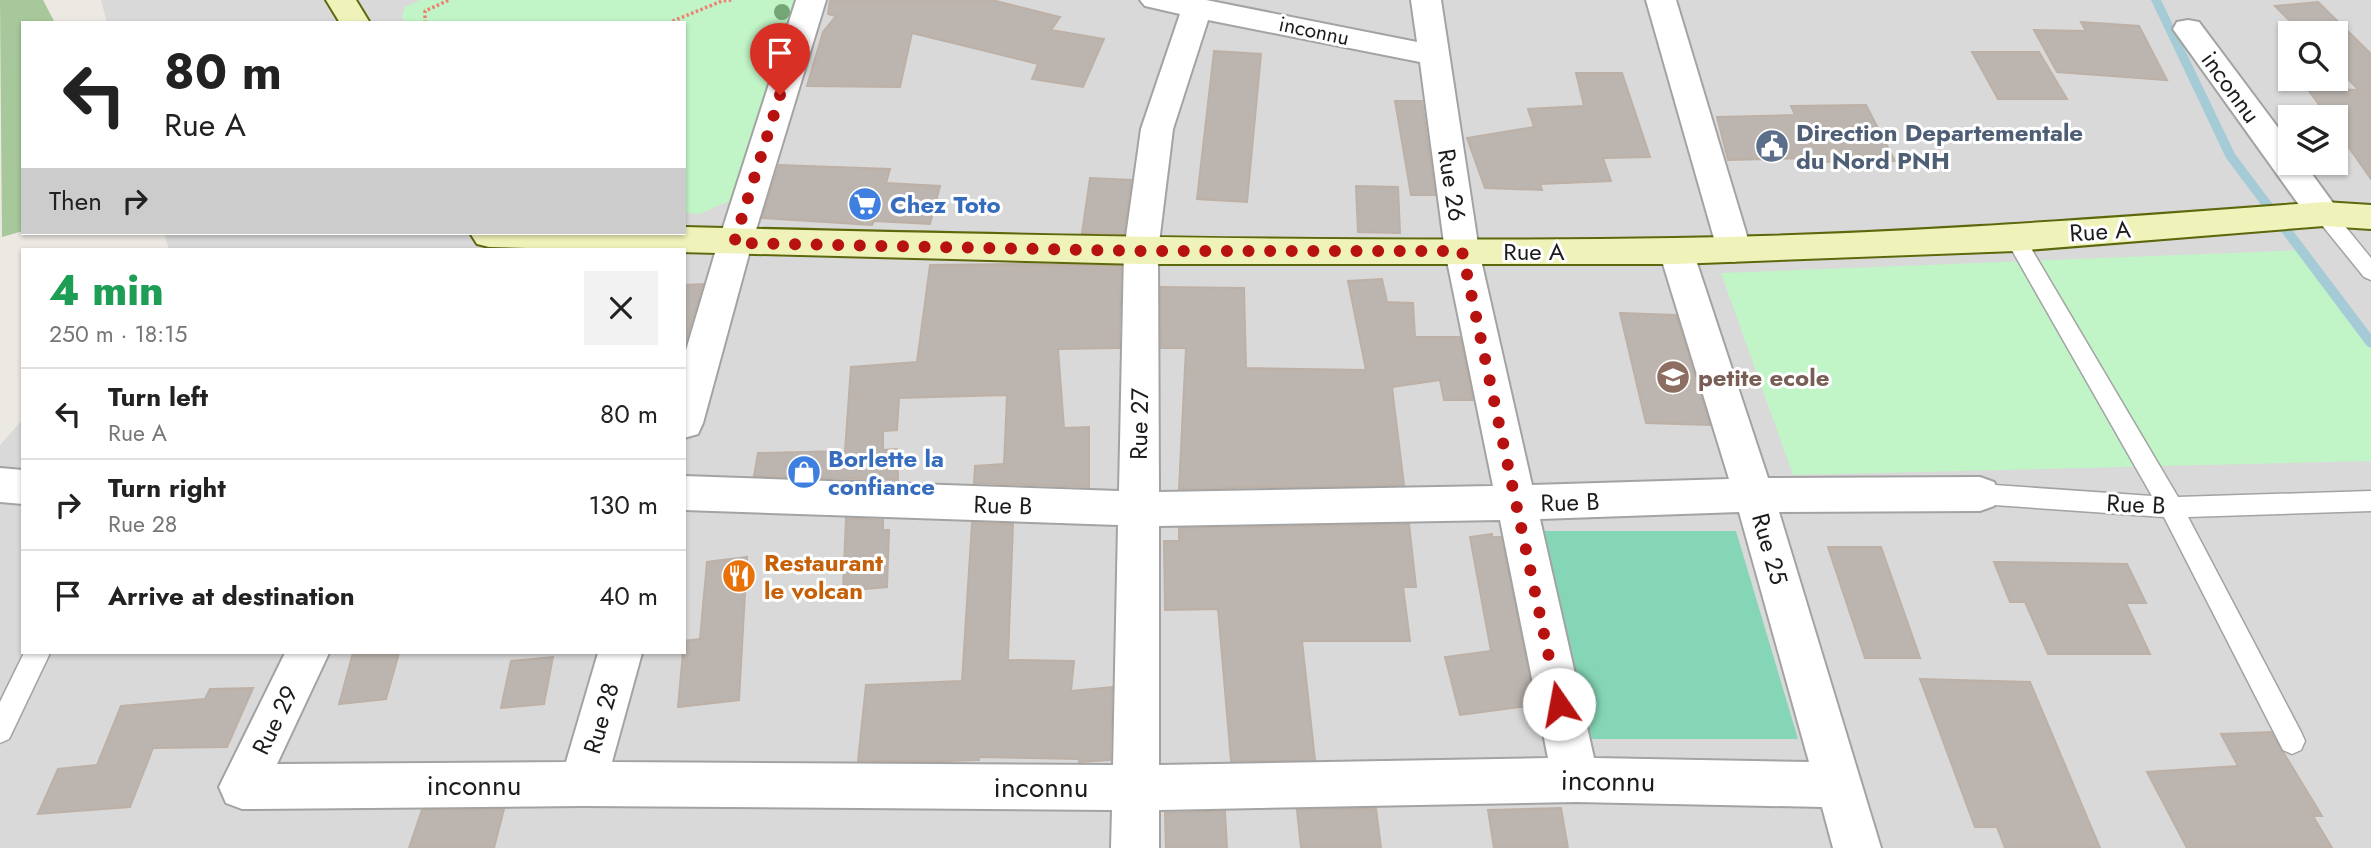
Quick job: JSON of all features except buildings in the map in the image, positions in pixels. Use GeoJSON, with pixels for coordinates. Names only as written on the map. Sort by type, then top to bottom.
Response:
{"type":"FeatureCollection","features":[{"type":"Feature","properties":{"kind":"street"},"geometry":{"type":"LineString","coordinates":[[341,0],[354,21]]}},
{"type":"Feature","properties":{"kind":"street"},"geometry":{"type":"LineString","coordinates":[[686,416],[734,243],[811,0]]}},
{"type":"Feature","properties":{"kind":"street","name":"inconnu"},"geometry":{"type":"LineString","coordinates":[[1155,0],[1432,55]]}},
{"type":"Feature","properties":{"kind":"street","name":"Rue 26"},"geometry":{"type":"LineString","coordinates":[[1426,0],[1462,251],[1576,780]]}},
{"type":"Feature","properties":{"kind":"street"},"geometry":{"type":"LineString","coordinates":[[1661,0],[1734,249]]}},
{"type":"Feature","properties":{"kind":"street","name":"Rue 27"},"geometry":{"type":"LineString","coordinates":[[1135,848],[1141,251],[1157,129],[1197,7]]}},
{"type":"Feature","properties":{"kind":"street","name":"inconnu"},"geometry":{"type":"LineString","coordinates":[[2188,29],[2308,215]]}},
{"type":"Feature","properties":{"kind":"street","name":"Rue A"},"geometry":{"type":"LineString","coordinates":[[486,239],[1141,251],[1676,251],[2015,238],[2308,215],[2371,217]]}},
{"type":"Feature","properties":{"kind":"street","name":"Rue 25"},"geometry":{"type":"LineString","coordinates":[[1676,251],[1754,495],[1857,848]]}},
{"type":"Feature","properties":{"kind":"street"},"geometry":{"type":"LineString","coordinates":[[0,485],[21,486]]}},
{"type":"Feature","properties":{"kind":"street","name":"Rue B"},"geometry":{"type":"LineString","coordinates":[[686,493],[1138,509],[1516,503],[1754,495],[1980,494]]}},
{"type":"Feature","properties":{"kind":"street","name":"Rue 29"},"geometry":{"type":"LineString","coordinates":[[242,787],[307,654]]}},
{"type":"Feature","properties":{"kind":"street","name":"Rue 28"},"geometry":{"type":"LineString","coordinates":[[583,784],[620,654]]}},
{"type":"Feature","properties":{"kind":"street","name":"inconnu"},"geometry":{"type":"LineString","coordinates":[[242,787],[583,784],[1136,788],[1576,780],[1839,785]]}},
{"type":"Feature","properties":{"kind":"lane"},"geometry":{"type":"LineString","coordinates":[[2308,215],[2371,272]]}},
{"type":"Feature","properties":{"kind":"lane"},"geometry":{"type":"LineString","coordinates":[[2015,238],[2171,506],[2292,741]]}},
{"type":"Feature","properties":{"kind":"lane","name":"Rue B"},"geometry":{"type":"LineString","coordinates":[[1980,494],[2171,506],[2371,501]]}},
{"type":"Feature","properties":{"kind":"lane"},"geometry":{"type":"LineString","coordinates":[[0,730],[37,654]]}},
{"type":"Feature","properties":{"kind":"path"},"geometry":{"type":"LineString","coordinates":[[424,21],[425,12],[449,0]]}},
{"type":"Feature","properties":{"kind":"path"},"geometry":{"type":"LineString","coordinates":[[673,21],[722,1],[732,0]]}},
{"type":"Feature","properties":{"kind":"shaded area"},"geometry":{"type":"Polygon","coordinates":[[[101,0],[2371,0],[2371,848],[0,848],[0,445],[21,421],[21,654],[686,654],[686,248],[168,248],[165,235],[686,235],[686,21],[106,21],[101,0]]]}},
{"type":"Feature","properties":{"kind":"green space"},"geometry":{"type":"Polygon","coordinates":[[[0,0],[43,0],[54,21],[21,21],[21,232],[2,237],[0,0]]]}},
{"type":"Feature","properties":{"kind":"green space"},"geometry":{"type":"Polygon","coordinates":[[[420,0],[799,0],[732,200],[699,214],[686,213],[686,21],[405,21],[402,17],[405,7],[420,0]]]}},
{"type":"Feature","properties":{"kind":"green space"},"geometry":{"type":"Polygon","coordinates":[[[2304,250],[2371,341],[2371,461],[1793,475],[1721,273],[2304,250]]]}},
{"type":"Feature","properties":{"kind":"green space"},"geometry":{"type":"Polygon","coordinates":[[[1542,531],[1736,531],[1798,739],[1583,739],[1542,531]]]}},
{"type":"Feature","properties":{"kind":"waterway"},"geometry":{"type":"LineString","coordinates":[[2156,0],[2230,155],[2371,343]]}},
{"type":"Feature","properties":{"kind":"place","name":"Direction Departementale du Nord PNH"},"geometry":{"type":"Point","coordinates":[1772,146]}},
{"type":"Feature","properties":{"kind":"place","name":"Chez Toto"},"geometry":{"type":"Point","coordinates":[865,204]}},
{"type":"Feature","properties":{"kind":"place","name":"petite ecole"},"geometry":{"type":"Point","coordinates":[1673,377]}},
{"type":"Feature","properties":{"kind":"place","name":"Borlette la confiance"},"geometry":{"type":"Point","coordinates":[804,472]}},
{"type":"Feature","properties":{"kind":"place","name":"Restaurant le volcan"},"geometry":{"type":"Point","coordinates":[739,576]}},
{"type":"Feature","properties":{"kind":"route"},"geometry":{"type":"LineString","coordinates":[[780,95],[734,243],[1141,251],[1462,251],[1559,704]]}}]}
